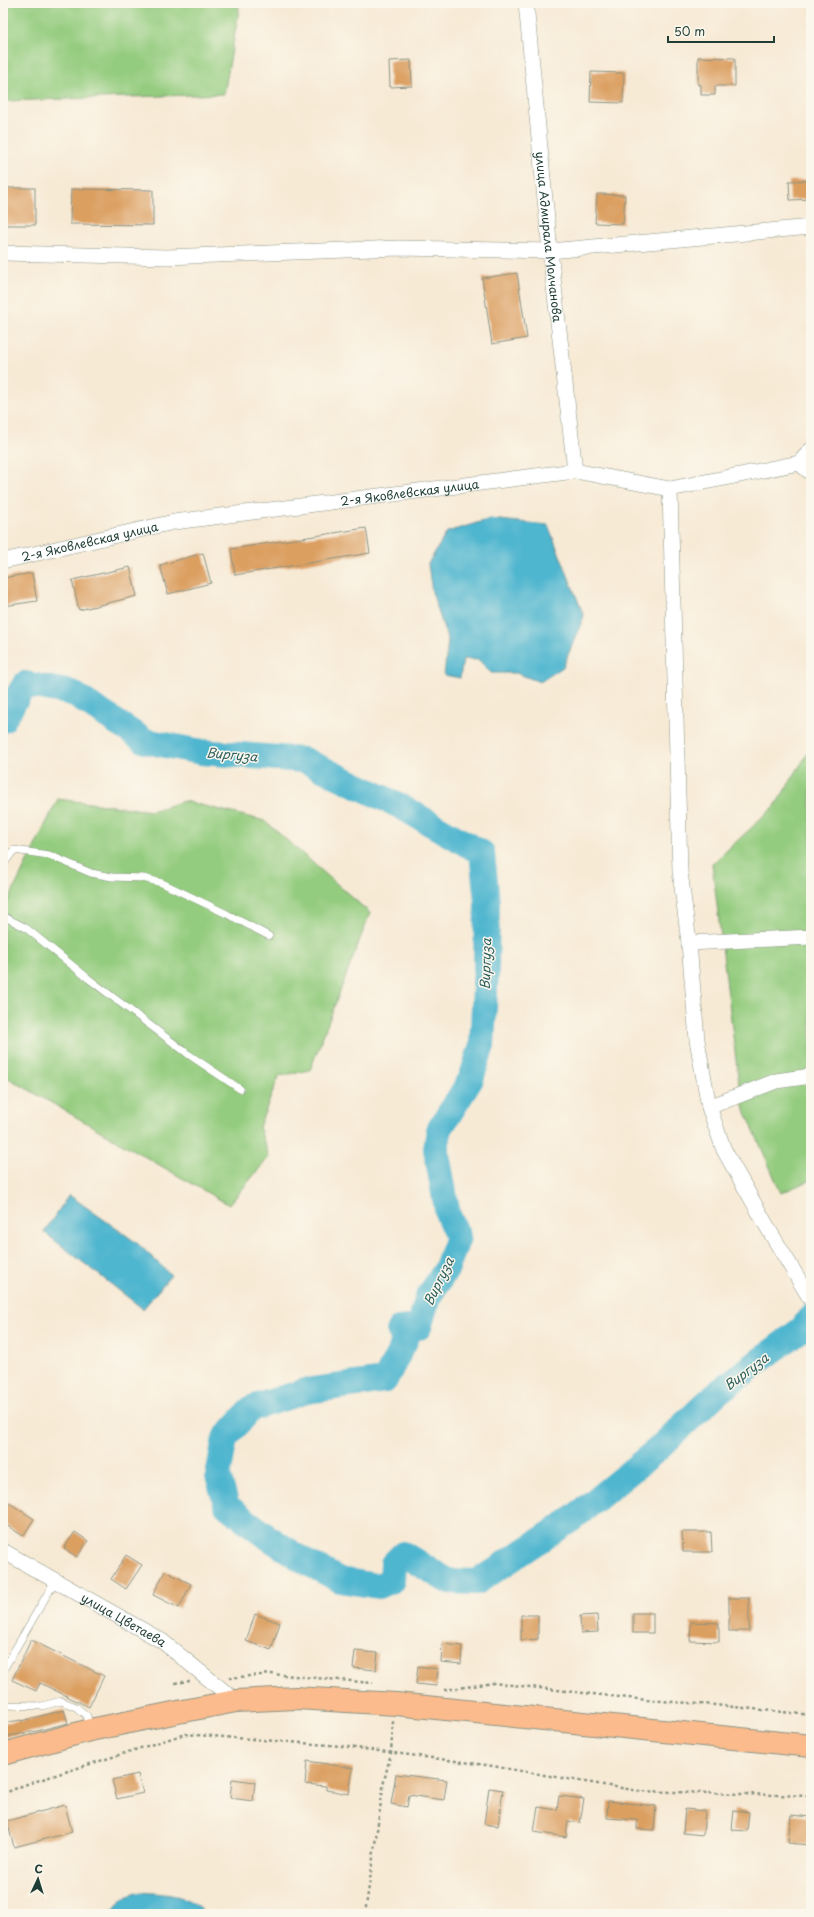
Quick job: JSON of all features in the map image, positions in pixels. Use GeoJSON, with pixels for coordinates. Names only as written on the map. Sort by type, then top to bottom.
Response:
{"type":"FeatureCollection","features":[{"type":"Feature","properties":{"kind":"main road"},"geometry":{"type":"LineString","coordinates":[[3,1754],[90,1730],[236,1701],[296,1698],[396,1704],[811,1746]]}},
{"type":"Feature","properties":{"kind":"street","name":"улица Адмирала Молчанова"},"geometry":{"type":"LineString","coordinates":[[526,3],[550,251],[575,471]]}},
{"type":"Feature","properties":{"kind":"street"},"geometry":{"type":"LineString","coordinates":[[3,253],[166,257],[399,248],[550,251],[811,228]]}},
{"type":"Feature","properties":{"kind":"street"},"geometry":{"type":"LineString","coordinates":[[811,450],[799,462],[811,473]]}},
{"type":"Feature","properties":{"kind":"street","name":"2-я Яковлевская улица"},"geometry":{"type":"LineString","coordinates":[[3,561],[174,522],[575,471],[670,489],[799,462]]}},
{"type":"Feature","properties":{"kind":"street"},"geometry":{"type":"LineString","coordinates":[[670,489],[680,872],[689,944],[697,1040],[709,1107],[724,1150],[769,1230],[811,1300]]}},
{"type":"Feature","properties":{"kind":"street"},"geometry":{"type":"LineString","coordinates":[[689,944],[811,937]]}},
{"type":"Feature","properties":{"kind":"street"},"geometry":{"type":"LineString","coordinates":[[709,1107],[776,1081],[811,1076]]}},
{"type":"Feature","properties":{"kind":"street","name":"улица Цветаева"},"geometry":{"type":"LineString","coordinates":[[3,1551],[162,1641],[236,1701]]}},
{"type":"Feature","properties":{"kind":"lane"},"geometry":{"type":"LineString","coordinates":[[3,865],[14,850],[49,855],[91,873],[112,877],[143,878],[162,883],[227,914],[268,936]]}},
{"type":"Feature","properties":{"kind":"lane"},"geometry":{"type":"LineString","coordinates":[[3,916],[26,928],[89,979],[188,1054],[240,1089]]}},
{"type":"Feature","properties":{"kind":"lane"},"geometry":{"type":"LineString","coordinates":[[3,1670],[55,1580]]}},
{"type":"Feature","properties":{"kind":"lane"},"geometry":{"type":"LineString","coordinates":[[3,1706],[42,1706],[61,1701],[76,1707],[87,1716],[90,1730]]}},
{"type":"Feature","properties":{"kind":"path"},"geometry":{"type":"LineString","coordinates":[[175,1683],[271,1674],[374,1683]]}},
{"type":"Feature","properties":{"kind":"path"},"geometry":{"type":"LineString","coordinates":[[436,1691],[494,1683],[647,1700],[715,1705],[811,1715]]}},
{"type":"Feature","properties":{"kind":"path"},"geometry":{"type":"LineString","coordinates":[[365,1914],[384,1781],[391,1753],[396,1704]]}},
{"type":"Feature","properties":{"kind":"path"},"geometry":{"type":"LineString","coordinates":[[3,1794],[24,1785],[185,1734],[341,1746],[486,1765],[639,1791],[811,1796]]}},
{"type":"Feature","properties":{"kind":"green space"},"geometry":{"type":"Polygon","coordinates":[[[3,3],[238,3],[239,10],[224,94],[3,101],[3,3]]]}},
{"type":"Feature","properties":{"kind":"green space"},"geometry":{"type":"Polygon","coordinates":[[[811,748],[811,1180],[781,1193],[741,1101],[712,864],[775,806],[811,748]]]}},
{"type":"Feature","properties":{"kind":"green space"},"geometry":{"type":"Polygon","coordinates":[[[58,799],[151,811],[184,801],[265,821],[370,913],[310,1070],[279,1076],[259,1127],[269,1157],[229,1205],[3,1075],[3,911],[58,799]]]}},
{"type":"Feature","properties":{"kind":"water"},"geometry":{"type":"Polygon","coordinates":[[[490,519],[548,525],[584,616],[563,667],[540,682],[516,673],[491,673],[479,660],[463,659],[460,678],[444,675],[448,641],[432,592],[428,564],[447,532],[490,519]]]}},
{"type":"Feature","properties":{"kind":"water"},"geometry":{"type":"Polygon","coordinates":[[[69,1195],[137,1243],[171,1275],[143,1309],[44,1232],[69,1195]]]}},
{"type":"Feature","properties":{"kind":"water"},"geometry":{"type":"Polygon","coordinates":[[[140,1892],[166,1894],[184,1898],[192,1902],[204,1914],[115,1914],[113,1912],[122,1898],[140,1892]]]}},
{"type":"Feature","properties":{"kind":"building"},"geometry":{"type":"Polygon","coordinates":[[[698,57],[735,58],[735,86],[715,86],[715,95],[701,95],[701,85],[698,85],[698,57]]]}},
{"type":"Feature","properties":{"kind":"building"},"geometry":{"type":"Polygon","coordinates":[[[411,60],[412,86],[390,87],[389,61],[411,60]]]}},
{"type":"Feature","properties":{"kind":"building"},"geometry":{"type":"Polygon","coordinates":[[[591,72],[624,73],[623,103],[590,102],[591,72]]]}},
{"type":"Feature","properties":{"kind":"building"},"geometry":{"type":"Polygon","coordinates":[[[811,180],[811,199],[790,200],[789,181],[811,180]]]}},
{"type":"Feature","properties":{"kind":"building"},"geometry":{"type":"Polygon","coordinates":[[[3,188],[35,188],[35,225],[3,225],[3,188]]]}},
{"type":"Feature","properties":{"kind":"building"},"geometry":{"type":"Polygon","coordinates":[[[71,189],[153,190],[153,225],[70,224],[71,189]]]}},
{"type":"Feature","properties":{"kind":"building"},"geometry":{"type":"Polygon","coordinates":[[[597,194],[625,195],[623,224],[595,223],[597,194]]]}},
{"type":"Feature","properties":{"kind":"building"},"geometry":{"type":"Polygon","coordinates":[[[517,273],[527,338],[492,344],[482,278],[517,273]]]}},
{"type":"Feature","properties":{"kind":"building"},"geometry":{"type":"Polygon","coordinates":[[[366,528],[370,553],[235,575],[231,549],[366,528]]]}},
{"type":"Feature","properties":{"kind":"building"},"geometry":{"type":"Polygon","coordinates":[[[203,553],[211,583],[168,594],[160,565],[203,553]]]}},
{"type":"Feature","properties":{"kind":"building"},"geometry":{"type":"Polygon","coordinates":[[[130,567],[137,596],[79,610],[72,580],[130,567]]]}},
{"type":"Feature","properties":{"kind":"building"},"geometry":{"type":"Polygon","coordinates":[[[32,573],[37,601],[3,606],[3,578],[32,573]]]}},
{"type":"Feature","properties":{"kind":"building"},"geometry":{"type":"Polygon","coordinates":[[[3,1499],[34,1519],[23,1536],[3,1523],[3,1499]]]}},
{"type":"Feature","properties":{"kind":"building"},"geometry":{"type":"Polygon","coordinates":[[[75,1532],[88,1541],[77,1557],[64,1548],[75,1532]]]}},
{"type":"Feature","properties":{"kind":"building"},"geometry":{"type":"Polygon","coordinates":[[[682,1532],[711,1532],[712,1552],[683,1552],[682,1532]]]}},
{"type":"Feature","properties":{"kind":"building"},"geometry":{"type":"Polygon","coordinates":[[[126,1555],[142,1565],[126,1589],[111,1579],[126,1555]]]}},
{"type":"Feature","properties":{"kind":"building"},"geometry":{"type":"Polygon","coordinates":[[[165,1571],[191,1584],[179,1608],[153,1595],[165,1571]]]}},
{"type":"Feature","properties":{"kind":"building"},"geometry":{"type":"Polygon","coordinates":[[[729,1598],[749,1598],[749,1631],[729,1631],[729,1598]]]}},
{"type":"Feature","properties":{"kind":"building"},"geometry":{"type":"Polygon","coordinates":[[[633,1613],[653,1613],[653,1633],[633,1633],[633,1613]]]}},
{"type":"Feature","properties":{"kind":"building"},"geometry":{"type":"Polygon","coordinates":[[[255,1614],[280,1623],[271,1650],[246,1641],[255,1614]]]}},
{"type":"Feature","properties":{"kind":"building"},"geometry":{"type":"Polygon","coordinates":[[[521,1615],[538,1615],[538,1639],[521,1640],[521,1615]]]}},
{"type":"Feature","properties":{"kind":"building"},"geometry":{"type":"Polygon","coordinates":[[[597,1615],[598,1632],[581,1633],[580,1616],[597,1615]]]}},
{"type":"Feature","properties":{"kind":"building"},"geometry":{"type":"Polygon","coordinates":[[[691,1622],[719,1623],[719,1642],[690,1641],[691,1622]]]}},
{"type":"Feature","properties":{"kind":"building"},"geometry":{"type":"Polygon","coordinates":[[[31,1640],[104,1676],[89,1707],[40,1683],[36,1691],[12,1680],[31,1640]]]}},
{"type":"Feature","properties":{"kind":"building"},"geometry":{"type":"Polygon","coordinates":[[[442,1644],[462,1646],[461,1664],[441,1662],[442,1644]]]}},
{"type":"Feature","properties":{"kind":"building"},"geometry":{"type":"Polygon","coordinates":[[[355,1651],[378,1653],[376,1670],[353,1668],[355,1651]]]}},
{"type":"Feature","properties":{"kind":"building"},"geometry":{"type":"Polygon","coordinates":[[[418,1666],[438,1669],[436,1686],[416,1684],[418,1666]]]}},
{"type":"Feature","properties":{"kind":"building"},"geometry":{"type":"Polygon","coordinates":[[[64,1710],[68,1723],[37,1731],[3,1737],[3,1723],[21,1721],[64,1710]]]}},
{"type":"Feature","properties":{"kind":"building"},"geometry":{"type":"Polygon","coordinates":[[[307,1761],[353,1768],[349,1794],[326,1790],[326,1786],[305,1784],[307,1761]]]}},
{"type":"Feature","properties":{"kind":"building"},"geometry":{"type":"Polygon","coordinates":[[[138,1774],[143,1793],[117,1799],[112,1780],[138,1774]]]}},
{"type":"Feature","properties":{"kind":"building"},"geometry":{"type":"Polygon","coordinates":[[[396,1774],[447,1780],[444,1800],[409,1795],[407,1807],[391,1804],[396,1774]]]}},
{"type":"Feature","properties":{"kind":"building"},"geometry":{"type":"Polygon","coordinates":[[[232,1779],[255,1782],[253,1801],[230,1798],[232,1779]]]}},
{"type":"Feature","properties":{"kind":"building"},"geometry":{"type":"Polygon","coordinates":[[[489,1788],[503,1790],[498,1826],[484,1824],[489,1788]]]}},
{"type":"Feature","properties":{"kind":"building"},"geometry":{"type":"Polygon","coordinates":[[[559,1796],[584,1799],[580,1823],[568,1821],[566,1837],[534,1832],[538,1807],[557,1810],[559,1796]]]}},
{"type":"Feature","properties":{"kind":"building"},"geometry":{"type":"Polygon","coordinates":[[[608,1801],[656,1806],[654,1830],[637,1829],[637,1820],[607,1818],[608,1801]]]}},
{"type":"Feature","properties":{"kind":"building"},"geometry":{"type":"Polygon","coordinates":[[[65,1805],[72,1832],[14,1847],[7,1821],[65,1805]]]}},
{"type":"Feature","properties":{"kind":"building"},"geometry":{"type":"Polygon","coordinates":[[[685,1809],[705,1811],[703,1835],[683,1833],[685,1809]]]}},
{"type":"Feature","properties":{"kind":"building"},"geometry":{"type":"Polygon","coordinates":[[[734,1810],[749,1812],[747,1831],[732,1830],[734,1810]]]}},
{"type":"Feature","properties":{"kind":"building"},"geometry":{"type":"Polygon","coordinates":[[[791,1815],[811,1817],[808,1845],[788,1843],[791,1815]]]}},
{"type":"Feature","properties":{"kind":"waterway","name":"Виргуза"},"geometry":{"type":"LineString","coordinates":[[3,720],[25,684],[72,693],[145,741],[201,752],[304,760],[400,806],[482,853],[487,902],[486,969],[482,1045],[471,1079],[439,1130],[436,1149],[448,1215],[458,1237],[446,1270],[428,1297],[419,1327],[399,1329],[405,1341],[385,1380],[306,1391],[252,1408],[225,1438],[218,1476],[227,1506],[269,1538],[306,1562],[340,1580],[378,1586],[392,1580],[393,1564],[403,1554],[448,1581],[477,1582],[571,1520],[658,1449],[717,1393],[803,1328],[811,1316]]}}]}
